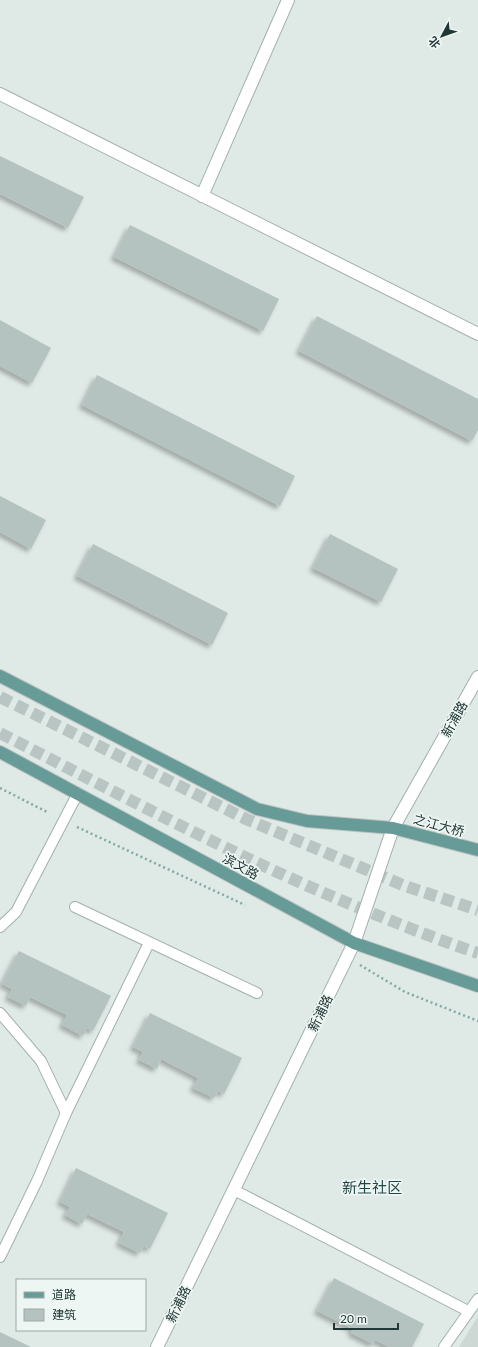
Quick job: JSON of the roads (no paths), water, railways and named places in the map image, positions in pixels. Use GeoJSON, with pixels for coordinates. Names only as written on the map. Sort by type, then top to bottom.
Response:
{"type":"FeatureCollection","features":[{"type":"Feature","properties":{"kind":"main road"},"geometry":{"type":"LineString","coordinates":[[0,676],[257,809],[307,821],[393,828]]}},
{"type":"Feature","properties":{"kind":"main road","name":"滨文路"},"geometry":{"type":"LineString","coordinates":[[0,752],[354,943],[478,986]]}},
{"type":"Feature","properties":{"kind":"main road","name":"之江大桥"},"geometry":{"type":"LineString","coordinates":[[393,828],[478,850]]}},
{"type":"Feature","properties":{"kind":"street"},"geometry":{"type":"LineString","coordinates":[[202,196],[288,0]]}},
{"type":"Feature","properties":{"kind":"street"},"geometry":{"type":"LineString","coordinates":[[0,94],[478,334]]}},
{"type":"Feature","properties":{"kind":"street","name":"新浦路"},"geometry":{"type":"LineString","coordinates":[[157,1347],[354,943],[393,828],[478,678]]}},
{"type":"Feature","properties":{"kind":"lane"},"geometry":{"type":"LineString","coordinates":[[0,927],[16,912],[78,793]]}},
{"type":"Feature","properties":{"kind":"lane"},"geometry":{"type":"LineString","coordinates":[[76,907],[257,993]]}},
{"type":"Feature","properties":{"kind":"lane"},"geometry":{"type":"LineString","coordinates":[[0,1257],[37,1181],[66,1113],[150,943]]}},
{"type":"Feature","properties":{"kind":"lane"},"geometry":{"type":"LineString","coordinates":[[0,1013],[41,1062],[66,1113]]}},
{"type":"Feature","properties":{"kind":"lane"},"geometry":{"type":"LineString","coordinates":[[234,1190],[468,1312]]}},
{"type":"Feature","properties":{"kind":"lane"},"geometry":{"type":"LineString","coordinates":[[444,1347],[478,1299]]}},
{"type":"Feature","properties":{"kind":"tunnel"},"geometry":{"type":"LineString","coordinates":[[0,697],[246,819],[405,886],[478,910]]}},
{"type":"Feature","properties":{"kind":"tunnel"},"geometry":{"type":"LineString","coordinates":[[0,733],[227,849],[381,917],[478,953]]}},
{"type":"Feature","properties":{"kind":"district","name":"新生社区"},"geometry":{"type":"Point","coordinates":[372,1188]}}]}
